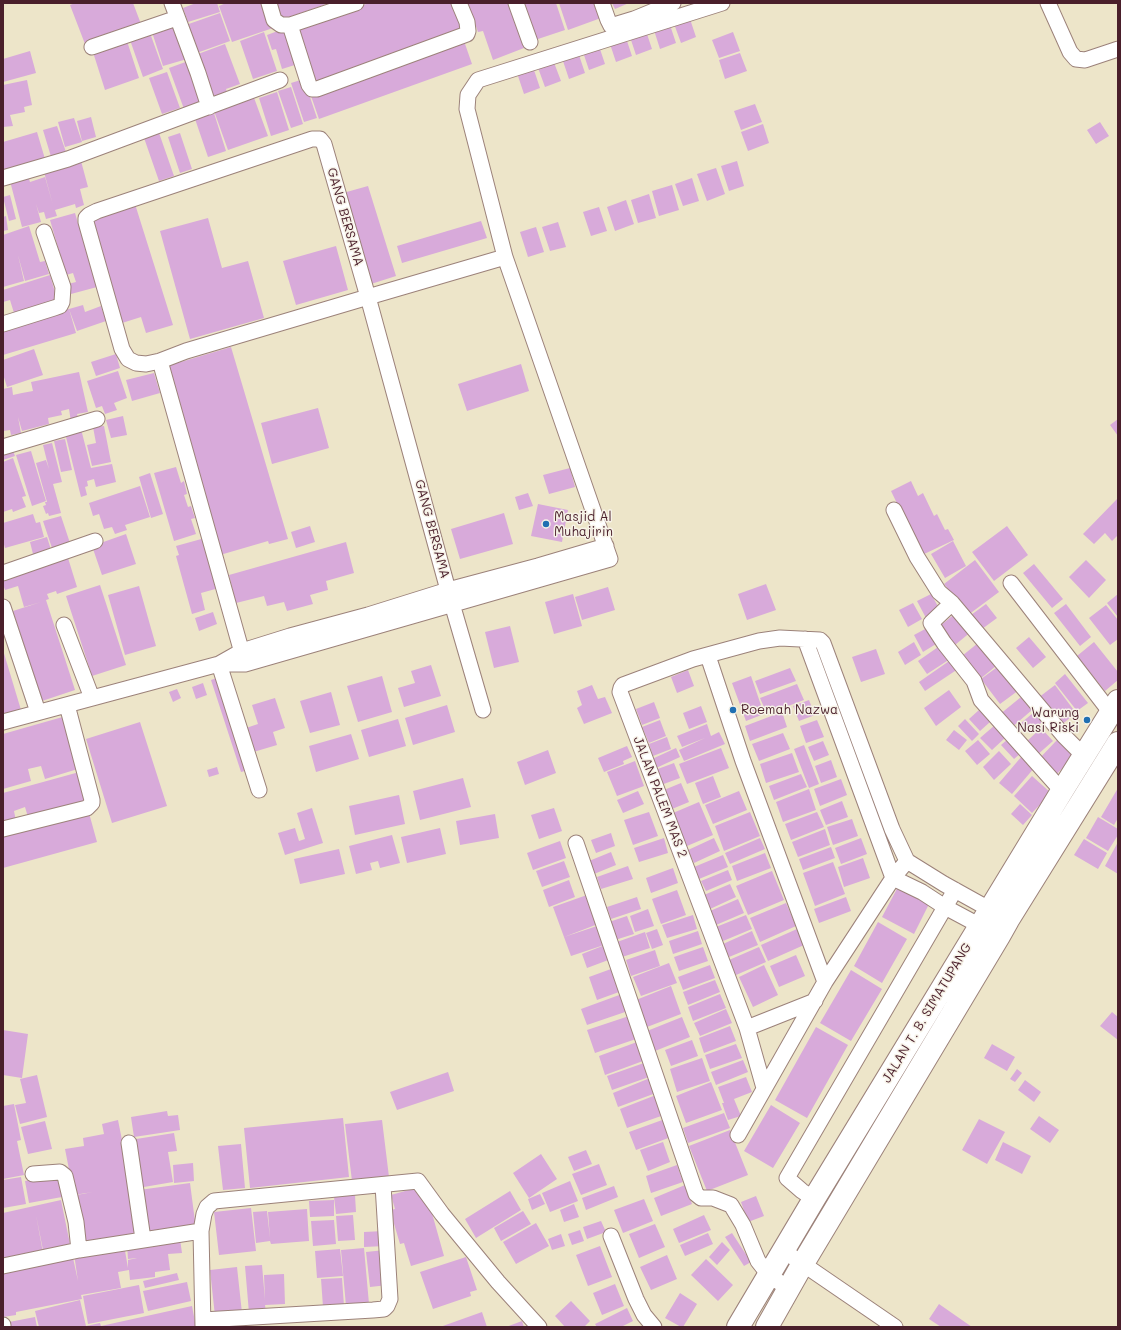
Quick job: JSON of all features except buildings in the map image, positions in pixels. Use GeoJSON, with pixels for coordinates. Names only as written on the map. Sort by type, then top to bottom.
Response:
{"type":"FeatureCollection","features":[{"type":"Feature","properties":{"kind":"main road","name":"JALAN T. B. SIMATUPANG"},"geometry":{"type":"LineString","coordinates":[[768,1327],[995,922],[1062,791],[1114,707]]}},
{"type":"Feature","properties":{"kind":"main road","name":"JALAN T. B. SIMATUPANG"},"geometry":{"type":"LineString","coordinates":[[738,1327],[814,1199],[995,922],[1118,743]]}},
{"type":"Feature","properties":{"kind":"street"},"geometry":{"type":"LineString","coordinates":[[172,3],[209,107]]}},
{"type":"Feature","properties":{"kind":"street"},"geometry":{"type":"LineString","coordinates":[[269,3],[274,20],[281,25],[290,25],[356,3]]}},
{"type":"Feature","properties":{"kind":"street"},"geometry":{"type":"LineString","coordinates":[[290,25],[309,86],[312,89],[317,89],[467,34],[467,22],[459,3]]}},
{"type":"Feature","properties":{"kind":"street"},"geometry":{"type":"LineString","coordinates":[[516,3],[530,42]]}},
{"type":"Feature","properties":{"kind":"street"},"geometry":{"type":"LineString","coordinates":[[602,3],[611,26],[634,19],[673,3]]}},
{"type":"Feature","properties":{"kind":"street"},"geometry":{"type":"LineString","coordinates":[[3,722],[371,622],[453,605],[540,573],[606,546],[505,257],[466,110],[468,95],[478,80],[722,3]]}},
{"type":"Feature","properties":{"kind":"street"},"geometry":{"type":"LineString","coordinates":[[1048,3],[1070,52],[1076,58],[1085,60],[1118,49]]}},
{"type":"Feature","properties":{"kind":"street"},"geometry":{"type":"LineString","coordinates":[[92,47],[177,18]]}},
{"type":"Feature","properties":{"kind":"street"},"geometry":{"type":"LineString","coordinates":[[3,178],[68,159],[280,80]]}},
{"type":"Feature","properties":{"kind":"street","name":"GANG BERSAMA"},"geometry":{"type":"LineString","coordinates":[[160,361],[146,364],[136,363],[128,359],[122,349],[86,218],[96,211],[312,139],[320,139],[324,144],[368,297],[448,590],[483,710]]}},
{"type":"Feature","properties":{"kind":"street"},"geometry":{"type":"LineString","coordinates":[[4,319],[54,308],[60,306],[62,302],[63,287],[44,232]]}},
{"type":"Feature","properties":{"kind":"street"},"geometry":{"type":"LineString","coordinates":[[243,658],[160,361],[186,351],[505,257]]}},
{"type":"Feature","properties":{"kind":"street"},"geometry":{"type":"LineString","coordinates":[[3,447],[96,419]]}},
{"type":"Feature","properties":{"kind":"street"},"geometry":{"type":"LineString","coordinates":[[894,510],[917,558],[939,592],[952,603],[1064,736],[1084,756]]}},
{"type":"Feature","properties":{"kind":"street"},"geometry":{"type":"LineString","coordinates":[[3,573],[95,541]]}},
{"type":"Feature","properties":{"kind":"street"},"geometry":{"type":"LineString","coordinates":[[371,622],[448,590],[540,573]]}},
{"type":"Feature","properties":{"kind":"street"},"geometry":{"type":"LineString","coordinates":[[1011,583],[1114,707]]}},
{"type":"Feature","properties":{"kind":"street"},"geometry":{"type":"LineString","coordinates":[[952,603],[931,623],[944,643],[974,681],[981,700],[1062,791]]}},
{"type":"Feature","properties":{"kind":"street"},"geometry":{"type":"LineString","coordinates":[[3,607],[38,712]]}},
{"type":"Feature","properties":{"kind":"street"},"geometry":{"type":"LineString","coordinates":[[64,625],[92,698]]}},
{"type":"Feature","properties":{"kind":"street","name":"JALAN PALEM MAS 2"},"geometry":{"type":"LineString","coordinates":[[764,1088],[747,1028],[620,692],[621,688],[623,685],[693,660],[759,641],[780,638],[817,639],[823,643],[892,829],[907,861]]}},
{"type":"Feature","properties":{"kind":"street"},"geometry":{"type":"LineString","coordinates":[[805,639],[893,878],[922,892],[945,907],[995,922]]}},
{"type":"Feature","properties":{"kind":"street"},"geometry":{"type":"LineString","coordinates":[[708,656],[743,761],[825,982]]}},
{"type":"Feature","properties":{"kind":"street"},"geometry":{"type":"LineString","coordinates":[[219,664],[259,790]]}},
{"type":"Feature","properties":{"kind":"street"},"geometry":{"type":"LineString","coordinates":[[3,829],[87,808],[92,803],[67,705]]}},
{"type":"Feature","properties":{"kind":"street"},"geometry":{"type":"LineString","coordinates":[[576,843],[696,1194],[701,1198],[713,1198],[731,1205],[743,1226],[758,1261],[770,1275],[789,1289]]}},
{"type":"Feature","properties":{"kind":"street"},"geometry":{"type":"LineString","coordinates":[[738,1135],[825,982],[893,878],[907,861],[955,890],[995,922]]}},
{"type":"Feature","properties":{"kind":"street"},"geometry":{"type":"LineString","coordinates":[[814,1199],[790,1182],[787,1178],[955,890]]}},
{"type":"Feature","properties":{"kind":"street"},"geometry":{"type":"LineString","coordinates":[[747,1028],[815,1001]]}},
{"type":"Feature","properties":{"kind":"street"},"geometry":{"type":"LineString","coordinates":[[129,1143],[143,1239]]}},
{"type":"Feature","properties":{"kind":"street"},"geometry":{"type":"LineString","coordinates":[[32,1174],[60,1172],[65,1176],[76,1222],[79,1250]]}},
{"type":"Feature","properties":{"kind":"street"},"geometry":{"type":"LineString","coordinates":[[383,1185],[390,1299],[388,1306],[384,1309],[203,1323],[201,1231],[204,1214],[207,1207],[214,1200],[418,1181],[451,1225],[498,1282],[539,1327]]}},
{"type":"Feature","properties":{"kind":"street"},"geometry":{"type":"LineString","coordinates":[[3,1266],[79,1250],[201,1231]]}},
{"type":"Feature","properties":{"kind":"street"},"geometry":{"type":"LineString","coordinates":[[611,1236],[644,1316],[654,1327]]}},
{"type":"Feature","properties":{"kind":"street"},"geometry":{"type":"LineString","coordinates":[[784,1251],[802,1265],[895,1327]]}},
{"type":"Feature","properties":{"kind":"place","name":"Masjid Al Muhajirin"},"geometry":{"type":"Point","coordinates":[546,524]}},
{"type":"Feature","properties":{"kind":"place","name":"Roemah Nazwa"},"geometry":{"type":"Point","coordinates":[733,710]}},
{"type":"Feature","properties":{"kind":"place","name":"Warung Nasi Riski"},"geometry":{"type":"Point","coordinates":[1087,720]}}]}
